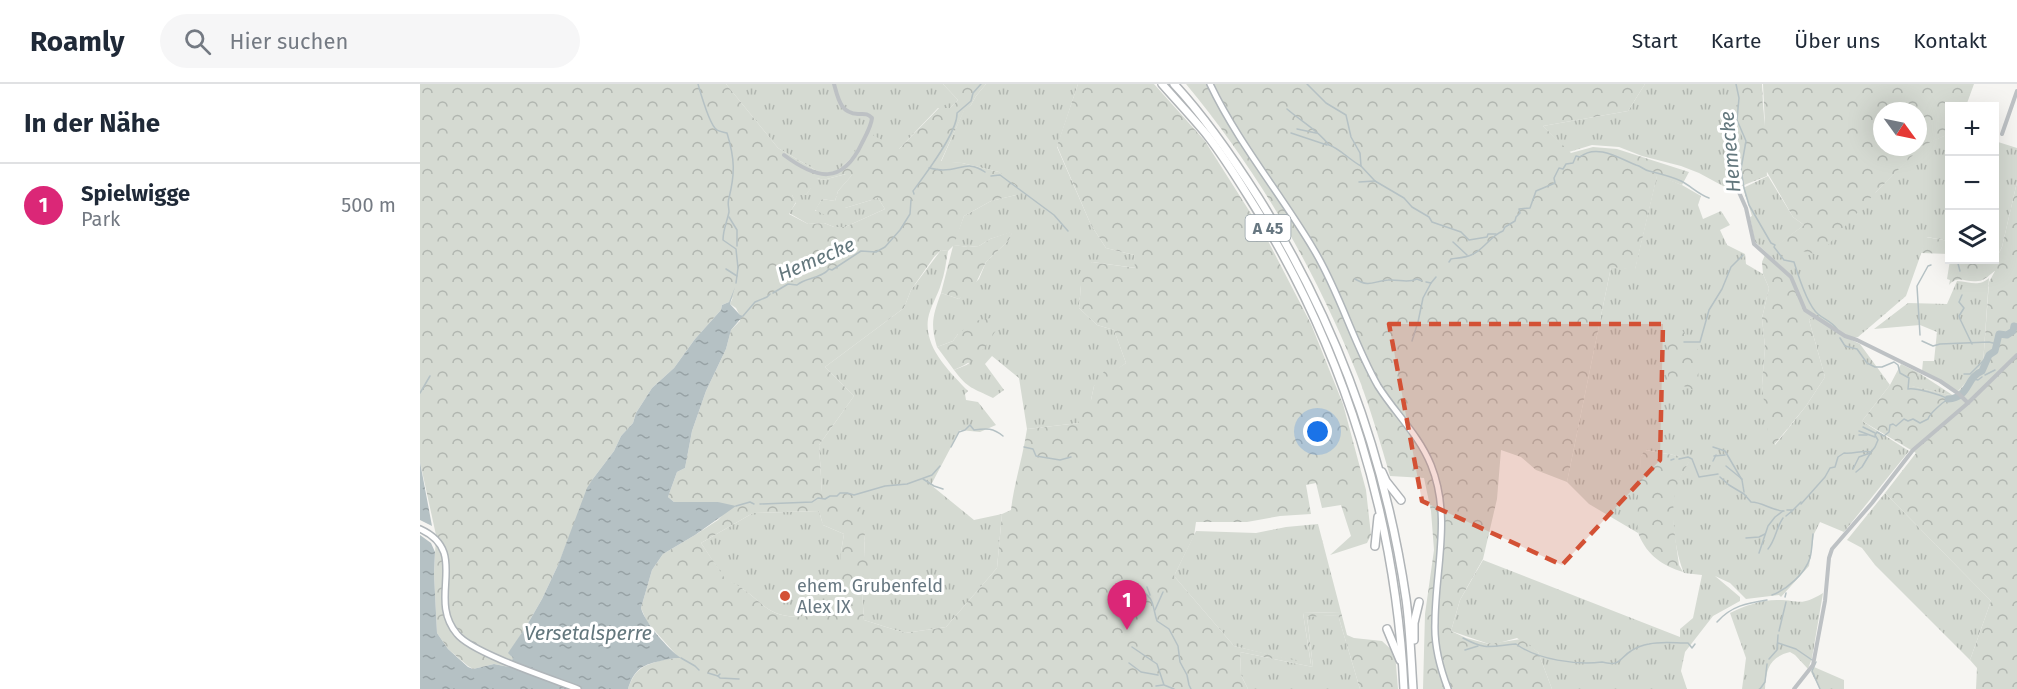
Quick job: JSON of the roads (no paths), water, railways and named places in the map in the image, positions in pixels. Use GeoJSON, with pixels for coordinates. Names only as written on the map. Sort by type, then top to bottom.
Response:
{"type":"FeatureCollection","features":[{"type":"Feature","properties":{"kind":"highway","name":"A 45"},"geometry":{"type":"LineString","coordinates":[[1162,84],[1208,136],[1267,227],[1318,323],[1343,390],[1375,491],[1389,549],[1397,602],[1404,689]]}},
{"type":"Feature","properties":{"kind":"highway","name":"A 45"},"geometry":{"type":"LineString","coordinates":[[1174,84],[1213,130],[1244,176],[1301,270],[1327,324],[1355,395],[1375,456],[1399,557],[1406,600],[1413,689]]}},
{"type":"Feature","properties":{"kind":"highway"},"geometry":{"type":"LineString","coordinates":[[1375,456],[1386,481],[1401,500]]}},
{"type":"Feature","properties":{"kind":"highway"},"geometry":{"type":"LineString","coordinates":[[1375,491],[1378,528],[1375,546]]}},
{"type":"Feature","properties":{"kind":"highway"},"geometry":{"type":"LineString","coordinates":[[1411,657],[1419,602]]}},
{"type":"Feature","properties":{"kind":"highway"},"geometry":{"type":"LineString","coordinates":[[1387,629],[1399,656],[1403,675]]}},
{"type":"Feature","properties":{"kind":"main road"},"geometry":{"type":"LineString","coordinates":[[1210,84],[1223,109],[1316,251],[1378,385],[1418,440],[1431,465],[1439,493],[1443,524],[1435,607],[1435,633],[1439,659],[1448,689]]}},
{"type":"Feature","properties":{"kind":"main road"},"geometry":{"type":"LineString","coordinates":[[420,529],[438,541],[445,553],[447,568],[444,596],[451,627],[460,639],[480,651],[578,689]]}},
{"type":"Feature","properties":{"kind":"street"},"geometry":{"type":"LineString","coordinates":[[784,155],[806,170],[823,175],[841,171],[854,159],[872,118],[868,114],[851,113],[843,108],[834,84]]}},
{"type":"Feature","properties":{"kind":"street"},"geometry":{"type":"LineString","coordinates":[[2002,134],[2017,92]]}},
{"type":"Feature","properties":{"kind":"street"},"geometry":{"type":"LineString","coordinates":[[1730,190],[1738,190],[1743,199],[1754,244],[1791,277],[1805,310],[1845,336],[1940,381],[1968,403]]}},
{"type":"Feature","properties":{"kind":"street"},"geometry":{"type":"LineString","coordinates":[[1794,689],[1813,664],[1832,549],[1859,519],[1913,450],[1968,403],[2017,356]]}},
{"type":"Feature","properties":{"kind":"water","name":"Versetalsperre"},"geometry":{"type":"Polygon","coordinates":[[[735,287],[730,304],[743,316],[731,330],[726,349],[706,391],[692,431],[685,468],[677,472],[668,497],[674,502],[718,502],[736,506],[663,554],[652,570],[641,608],[658,636],[681,658],[656,662],[641,668],[635,674],[628,689],[420,689],[420,535],[431,543],[435,552],[437,633],[448,649],[468,667],[473,669],[494,664],[509,667],[513,658],[508,653],[542,599],[558,565],[587,488],[614,451],[621,436],[633,423],[636,413],[652,388],[674,368],[695,339],[721,310],[722,305],[729,302],[735,287]]]}},
{"type":"Feature","properties":{"kind":"water"},"geometry":{"type":"Polygon","coordinates":[[[420,462],[432,526],[420,520],[420,462]]]}},
{"type":"Feature","properties":{"kind":"waterway"},"geometry":{"type":"LineString","coordinates":[[698,84],[711,122],[717,130],[727,133],[732,151],[733,174],[723,240],[736,249],[738,268],[736,283]]}},
{"type":"Feature","properties":{"kind":"waterway","name":"Hemecke"},"geometry":{"type":"LineString","coordinates":[[914,194],[913,191],[947,142],[957,113],[971,101],[973,93],[981,84]]}},
{"type":"Feature","properties":{"kind":"waterway"},"geometry":{"type":"LineString","coordinates":[[1307,84],[1326,103],[1346,115],[1351,137],[1360,153],[1361,166],[1375,181],[1404,198],[1412,207],[1429,217],[1432,222],[1461,232],[1469,240],[1496,234]]}},
{"type":"Feature","properties":{"kind":"waterway","name":"Hemecke"},"geometry":{"type":"LineString","coordinates":[[1736,84],[1739,98],[1737,120],[1746,141],[1741,169],[1749,205],[1771,243],[1775,245],[1774,247],[1784,260],[1794,262],[1814,310],[1837,329]]}},
{"type":"Feature","properties":{"kind":"waterway"},"geometry":{"type":"LineString","coordinates":[[1287,109],[1315,130],[1329,145],[1361,166]]}},
{"type":"Feature","properties":{"kind":"waterway"},"geometry":{"type":"LineString","coordinates":[[1297,129],[1316,133]]}},
{"type":"Feature","properties":{"kind":"waterway"},"geometry":{"type":"LineString","coordinates":[[1291,133],[1327,145]]}},
{"type":"Feature","properties":{"kind":"waterway"},"geometry":{"type":"LineString","coordinates":[[1449,262],[1451,259],[1469,256],[1479,250],[1515,221],[1520,213],[1519,209],[1530,208],[1536,191],[1555,183],[1554,178],[1559,168],[1563,169],[1566,164],[1573,163],[1576,156],[1580,157],[1587,153],[1601,152],[1616,156],[1647,170],[1681,181],[1709,198]]}},
{"type":"Feature","properties":{"kind":"waterway"},"geometry":{"type":"LineString","coordinates":[[929,168],[949,170],[969,166],[985,172]]}},
{"type":"Feature","properties":{"kind":"waterway"},"geometry":{"type":"LineString","coordinates":[[991,176],[1000,175],[1054,215],[1068,231]]}},
{"type":"Feature","properties":{"kind":"waterway"},"geometry":{"type":"LineString","coordinates":[[1359,182],[1375,181]]}},
{"type":"Feature","properties":{"kind":"waterway","name":"Hemecke"},"geometry":{"type":"LineString","coordinates":[[773,293],[788,284],[797,285],[822,275],[861,251],[876,252],[885,247],[910,214],[911,200]]}},
{"type":"Feature","properties":{"kind":"waterway"},"geometry":{"type":"LineString","coordinates":[[729,217],[737,230],[737,246]]}},
{"type":"Feature","properties":{"kind":"waterway"},"geometry":{"type":"LineString","coordinates":[[1453,242],[1467,255]]}},
{"type":"Feature","properties":{"kind":"waterway"},"geometry":{"type":"LineString","coordinates":[[1684,342],[1700,342],[1709,310],[1722,289],[1731,267],[1743,255]]}},
{"type":"Feature","properties":{"kind":"waterway"},"geometry":{"type":"LineString","coordinates":[[1958,264],[1960,271]]}},
{"type":"Feature","properties":{"kind":"waterway"},"geometry":{"type":"LineString","coordinates":[[1920,335],[1917,286],[1928,266],[1931,265]]}},
{"type":"Feature","properties":{"kind":"waterway"},"geometry":{"type":"LineString","coordinates":[[726,269],[737,276]]}},
{"type":"Feature","properties":{"kind":"waterway"},"geometry":{"type":"LineString","coordinates":[[1426,282],[1431,283],[1436,277]]}},
{"type":"Feature","properties":{"kind":"waterway"},"geometry":{"type":"LineString","coordinates":[[1355,279],[1368,284],[1388,280],[1417,279],[1422,281]]}},
{"type":"Feature","properties":{"kind":"waterway"},"geometry":{"type":"LineString","coordinates":[[1412,341],[1423,298],[1431,283]]}},
{"type":"Feature","properties":{"kind":"waterway","name":"Hemecke"},"geometry":{"type":"LineString","coordinates":[[743,316],[755,302],[770,294]]}},
{"type":"Feature","properties":{"kind":"waterway"},"geometry":{"type":"LineString","coordinates":[[1962,295],[1959,302],[1964,308],[1959,316],[1972,344]]}},
{"type":"Feature","properties":{"kind":"waterway"},"geometry":{"type":"LineString","coordinates":[[1948,399],[1960,395],[1973,378],[1982,371],[1989,355],[1995,351],[1999,334],[2007,335],[2013,331],[2014,326],[2017,327]]}},
{"type":"Feature","properties":{"kind":"waterway"},"geometry":{"type":"LineString","coordinates":[[1801,504],[1830,468],[1835,467],[1838,457],[1844,453],[1871,452],[1878,440],[1875,435],[1877,432],[1884,436],[1889,432],[1890,425],[1896,426],[1904,419],[1908,421],[1913,419],[1920,423],[1928,419],[1948,399],[1940,395],[1908,389],[1909,378],[1900,373],[1898,365],[1894,362],[1875,367],[1867,363],[1857,349],[1845,346],[1840,338]]}},
{"type":"Feature","properties":{"kind":"waterway"},"geometry":{"type":"LineString","coordinates":[[1922,341],[1933,346],[1989,342],[1997,344]]}},
{"type":"Feature","properties":{"kind":"waterway"},"geometry":{"type":"LineString","coordinates":[[1964,374],[1970,374],[1989,355]]}},
{"type":"Feature","properties":{"kind":"waterway"},"geometry":{"type":"LineString","coordinates":[[1985,375],[1995,370]]}},
{"type":"Feature","properties":{"kind":"waterway"},"geometry":{"type":"LineString","coordinates":[[420,393],[430,376]]}},
{"type":"Feature","properties":{"kind":"waterway"},"geometry":{"type":"LineString","coordinates":[[1974,379],[1978,380],[1982,377]]}},
{"type":"Feature","properties":{"kind":"waterway"},"geometry":{"type":"LineString","coordinates":[[951,447],[959,432],[970,425],[974,430],[990,429],[1003,436]]}},
{"type":"Feature","properties":{"kind":"waterway"},"geometry":{"type":"LineString","coordinates":[[1863,427],[1875,433]]}},
{"type":"Feature","properties":{"kind":"waterway"},"geometry":{"type":"LineString","coordinates":[[1859,431],[1875,437]]}},
{"type":"Feature","properties":{"kind":"waterway"},"geometry":{"type":"LineString","coordinates":[[1859,435],[1867,435]]}},
{"type":"Feature","properties":{"kind":"waterway"},"geometry":{"type":"LineString","coordinates":[[1024,447],[1033,449],[1036,456],[1060,460],[1071,457]]}},
{"type":"Feature","properties":{"kind":"waterway"},"geometry":{"type":"LineString","coordinates":[[1713,447],[1725,451],[1742,480],[1744,492]]}},
{"type":"Feature","properties":{"kind":"waterway"},"geometry":{"type":"LineString","coordinates":[[1856,472],[1871,452]]}},
{"type":"Feature","properties":{"kind":"waterway"},"geometry":{"type":"LineString","coordinates":[[1853,469],[1859,457],[1870,453]]}},
{"type":"Feature","properties":{"kind":"waterway"},"geometry":{"type":"LineString","coordinates":[[1713,461],[1716,455]]}},
{"type":"Feature","properties":{"kind":"waterway"},"geometry":{"type":"LineString","coordinates":[[1714,456],[1725,455]]}},
{"type":"Feature","properties":{"kind":"waterway"},"geometry":{"type":"LineString","coordinates":[[1679,459],[1688,457],[1692,459],[1699,477],[1718,474]]}},
{"type":"Feature","properties":{"kind":"waterway"},"geometry":{"type":"LineString","coordinates":[[760,504],[812,502],[818,498],[825,499],[840,493],[854,495],[885,486],[907,484],[932,475],[940,466]]}},
{"type":"Feature","properties":{"kind":"waterway"},"geometry":{"type":"LineString","coordinates":[[1726,466],[1742,479]]}},
{"type":"Feature","properties":{"kind":"waterway"},"geometry":{"type":"LineString","coordinates":[[1720,477],[1744,494],[1751,502],[1784,511]]}},
{"type":"Feature","properties":{"kind":"waterway"},"geometry":{"type":"LineString","coordinates":[[923,479],[943,489]]}},
{"type":"Feature","properties":{"kind":"waterway"},"geometry":{"type":"LineString","coordinates":[[736,506],[750,502],[754,504]]}},
{"type":"Feature","properties":{"kind":"waterway"},"geometry":{"type":"LineString","coordinates":[[1787,510],[1793,510],[1801,502]]}},
{"type":"Feature","properties":{"kind":"waterway"},"geometry":{"type":"LineString","coordinates":[[1759,553],[1768,526],[1783,511]]}},
{"type":"Feature","properties":{"kind":"waterway"},"geometry":{"type":"LineString","coordinates":[[1786,516],[1792,511]]}},
{"type":"Feature","properties":{"kind":"waterway"},"geometry":{"type":"LineString","coordinates":[[1768,549],[1783,518]]}},
{"type":"Feature","properties":{"kind":"waterway"},"geometry":{"type":"LineString","coordinates":[[1746,538],[1765,534]]}},
{"type":"Feature","properties":{"kind":"waterway"},"geometry":{"type":"LineString","coordinates":[[1772,595],[1789,585],[1804,570],[1810,558],[1813,534]]}},
{"type":"Feature","properties":{"kind":"waterway"},"geometry":{"type":"LineString","coordinates":[[1147,587],[1150,595]]}},
{"type":"Feature","properties":{"kind":"waterway"},"geometry":{"type":"LineString","coordinates":[[1138,590],[1150,598],[1157,621],[1169,629],[1178,646],[1180,662],[1191,689]]}},
{"type":"Feature","properties":{"kind":"waterway"},"geometry":{"type":"LineString","coordinates":[[1155,610],[1163,592]]}},
{"type":"Feature","properties":{"kind":"waterway"},"geometry":{"type":"LineString","coordinates":[[1785,597],[1786,593]]}},
{"type":"Feature","properties":{"kind":"waterway"},"geometry":{"type":"LineString","coordinates":[[1717,622],[1728,612],[1740,606],[1767,600]]}},
{"type":"Feature","properties":{"kind":"waterway"},"geometry":{"type":"LineString","coordinates":[[1779,631],[1786,602]]}},
{"type":"Feature","properties":{"kind":"waterway"},"geometry":{"type":"LineString","coordinates":[[1769,659],[1777,650],[1778,635]]}},
{"type":"Feature","properties":{"kind":"waterway"},"geometry":{"type":"LineString","coordinates":[[1463,638],[1484,646],[1516,644],[1546,658],[1581,663],[1616,663],[1635,648],[1654,643],[1688,643],[1692,648],[1695,644]]}},
{"type":"Feature","properties":{"kind":"waterway"},"geometry":{"type":"LineString","coordinates":[[1778,643],[1796,649],[1812,660]]}},
{"type":"Feature","properties":{"kind":"waterway"},"geometry":{"type":"LineString","coordinates":[[1465,650],[1478,646]]}},
{"type":"Feature","properties":{"kind":"waterway"},"geometry":{"type":"LineString","coordinates":[[1132,647],[1157,664],[1164,685],[1174,689]]}},
{"type":"Feature","properties":{"kind":"waterway"},"geometry":{"type":"LineString","coordinates":[[681,658],[699,670]]}},
{"type":"Feature","properties":{"kind":"waterway"},"geometry":{"type":"LineString","coordinates":[[1816,662],[1812,671],[1820,689]]}},
{"type":"Feature","properties":{"kind":"waterway"},"geometry":{"type":"LineString","coordinates":[[1129,663],[1141,672],[1158,675]]}},
{"type":"Feature","properties":{"kind":"waterway"},"geometry":{"type":"LineString","coordinates":[[1760,689],[1765,682],[1767,664]]}},
{"type":"Feature","properties":{"kind":"waterway"},"geometry":{"type":"LineString","coordinates":[[708,673],[718,676],[720,674]]}},
{"type":"Feature","properties":{"kind":"waterway"},"geometry":{"type":"LineString","coordinates":[[718,676],[739,679]]}},
{"type":"Feature","properties":{"kind":"waterway"},"geometry":{"type":"LineString","coordinates":[[1156,686],[1163,685]]}},
{"type":"Feature","properties":{"kind":"place","name":"ehem. Grubenfeld Alex IX"},"geometry":{"type":"Point","coordinates":[785,596]}},
{"type":"Feature","properties":{"kind":"place","name":"Spielwigge"},"geometry":{"type":"Point","coordinates":[1127,630]}}]}
